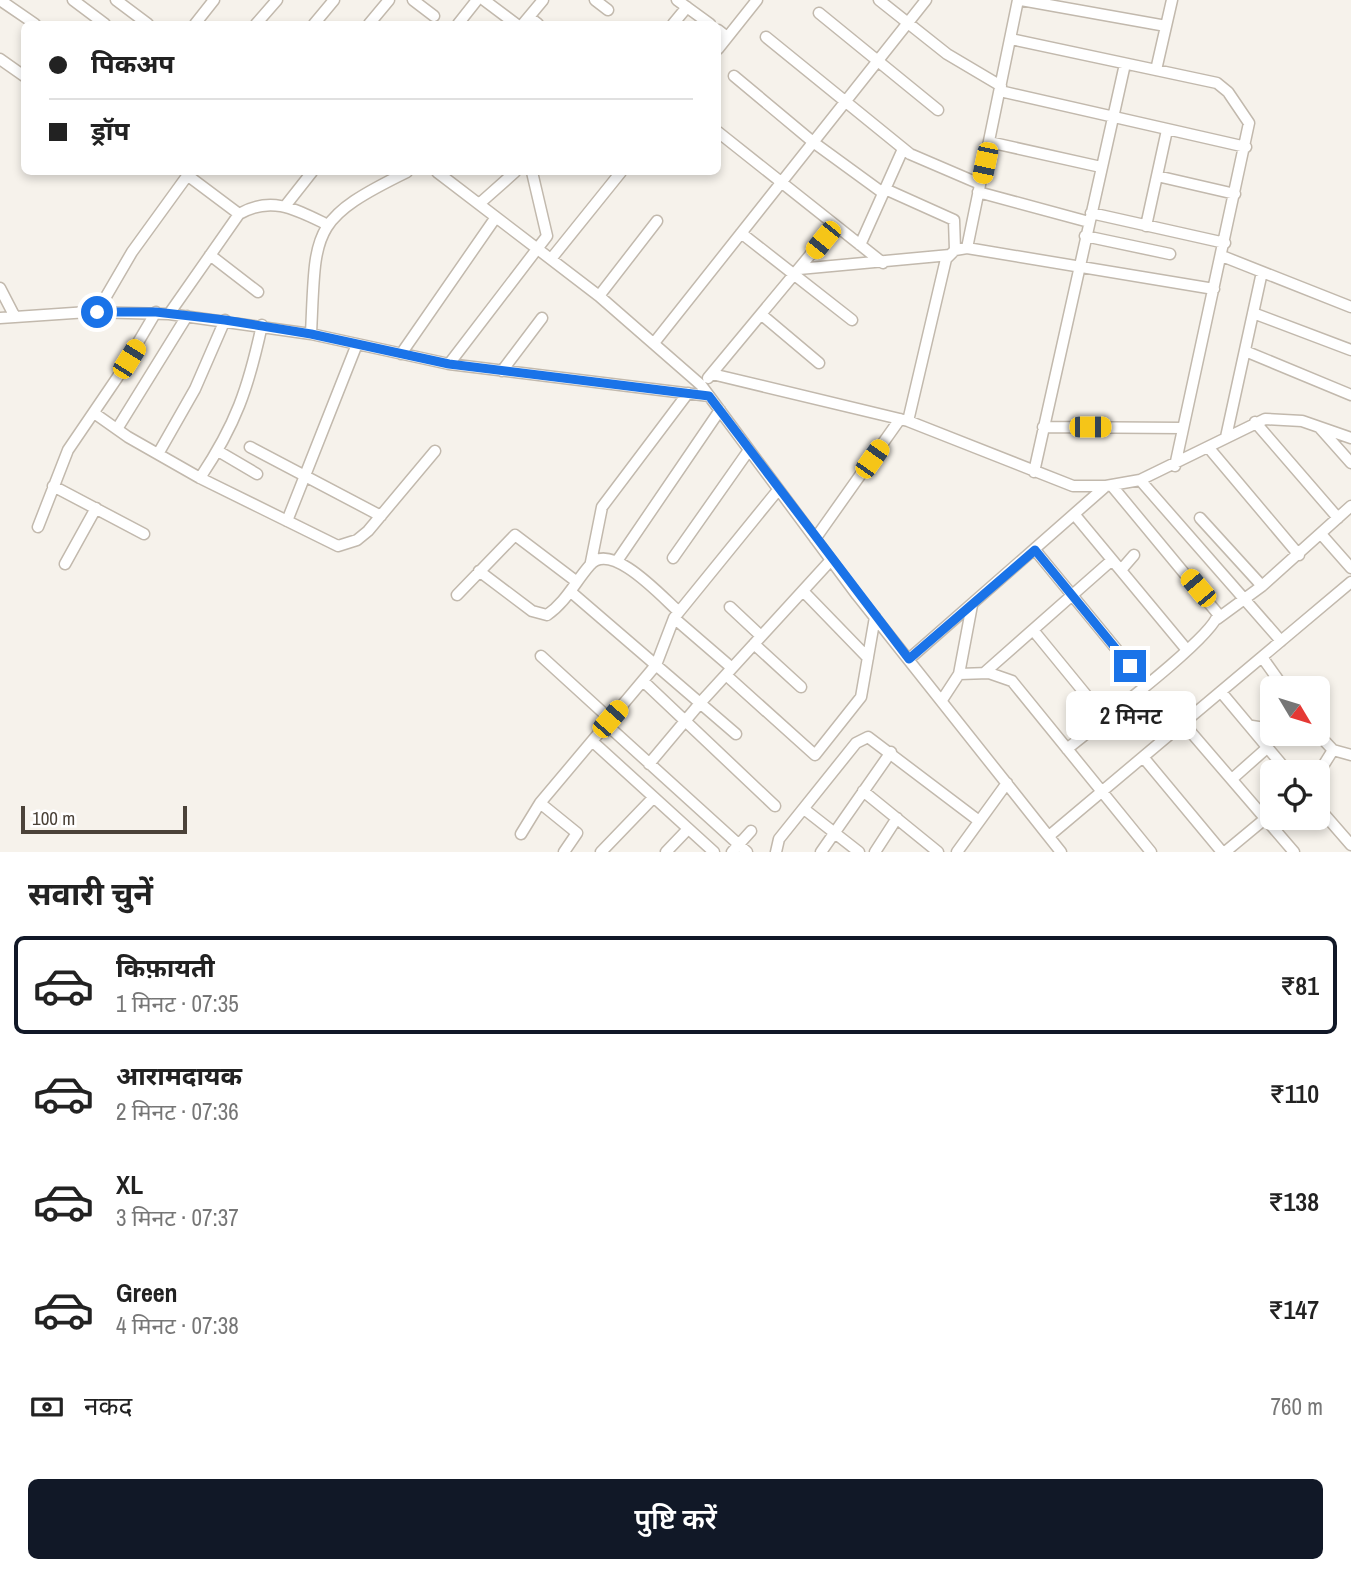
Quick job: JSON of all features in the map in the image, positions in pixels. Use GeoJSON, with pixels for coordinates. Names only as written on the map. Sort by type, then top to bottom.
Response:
{"type":"FeatureCollection","features":[{"type":"Feature","properties":{"kind":"street"},"geometry":{"type":"LineString","coordinates":[[0,0],[31,21]]}},
{"type":"Feature","properties":{"kind":"street"},"geometry":{"type":"LineString","coordinates":[[117,0],[144,21]]}},
{"type":"Feature","properties":{"kind":"street"},"geometry":{"type":"LineString","coordinates":[[197,21],[214,0]]}},
{"type":"Feature","properties":{"kind":"street"},"geometry":{"type":"LineString","coordinates":[[260,21],[277,0]]}},
{"type":"Feature","properties":{"kind":"street"},"geometry":{"type":"LineString","coordinates":[[316,21],[334,0]]}},
{"type":"Feature","properties":{"kind":"street"},"geometry":{"type":"LineString","coordinates":[[371,21],[388,0]]}},
{"type":"Feature","properties":{"kind":"street"},"geometry":{"type":"LineString","coordinates":[[413,0],[434,16]]}},
{"type":"Feature","properties":{"kind":"street"},"geometry":{"type":"LineString","coordinates":[[463,21],[477,0]]}},
{"type":"Feature","properties":{"kind":"street"},"geometry":{"type":"LineString","coordinates":[[484,0],[512,21]]}},
{"type":"Feature","properties":{"kind":"street"},"geometry":{"type":"LineString","coordinates":[[526,21],[542,0]]}},
{"type":"Feature","properties":{"kind":"street"},"geometry":{"type":"LineString","coordinates":[[595,0],[608,10]]}},
{"type":"Feature","properties":{"kind":"street"},"geometry":{"type":"LineString","coordinates":[[677,0],[706,21]]}},
{"type":"Feature","properties":{"kind":"street"},"geometry":{"type":"LineString","coordinates":[[721,45],[757,0]]}},
{"type":"Feature","properties":{"kind":"street"},"geometry":{"type":"LineString","coordinates":[[879,0],[971,71],[1000,89],[1112,118],[1246,146]]}},
{"type":"Feature","properties":{"kind":"street"},"geometry":{"type":"LineString","coordinates":[[653,342],[926,0]]}},
{"type":"Feature","properties":{"kind":"street"},"geometry":{"type":"LineString","coordinates":[[967,248],[1020,0],[1063,4],[1166,26]]}},
{"type":"Feature","properties":{"kind":"street"},"geometry":{"type":"LineString","coordinates":[[1156,70],[1172,0]]}},
{"type":"Feature","properties":{"kind":"street"},"geometry":{"type":"LineString","coordinates":[[76,1],[101,21]]}},
{"type":"Feature","properties":{"kind":"street"},"geometry":{"type":"LineString","coordinates":[[675,21],[687,7]]}},
{"type":"Feature","properties":{"kind":"street"},"geometry":{"type":"LineString","coordinates":[[819,13],[937,110]]}},
{"type":"Feature","properties":{"kind":"street"},"geometry":{"type":"LineString","coordinates":[[721,32],[727,37]]}},
{"type":"Feature","properties":{"kind":"street"},"geometry":{"type":"LineString","coordinates":[[766,37],[903,149],[979,188],[1090,218],[1146,226],[1225,243]]}},
{"type":"Feature","properties":{"kind":"street"},"geometry":{"type":"LineString","coordinates":[[1011,39],[1156,70],[1224,88],[1249,123],[1236,194],[1175,466]]}},
{"type":"Feature","properties":{"kind":"street"},"geometry":{"type":"LineString","coordinates":[[0,60],[21,74]]}},
{"type":"Feature","properties":{"kind":"street"},"geometry":{"type":"LineString","coordinates":[[1034,472],[1125,64]]}},
{"type":"Feature","properties":{"kind":"street"},"geometry":{"type":"LineString","coordinates":[[734,76],[813,142],[884,191],[954,220],[952,253],[946,259],[904,420],[815,539]]}},
{"type":"Feature","properties":{"kind":"street"},"geometry":{"type":"LineString","coordinates":[[1146,226],[1167,130]]}},
{"type":"Feature","properties":{"kind":"street"},"geometry":{"type":"LineString","coordinates":[[721,134],[883,263]]}},
{"type":"Feature","properties":{"kind":"street"},"geometry":{"type":"LineString","coordinates":[[989,142],[1101,167]]}},
{"type":"Feature","properties":{"kind":"street"},"geometry":{"type":"LineString","coordinates":[[860,245],[903,149]]}},
{"type":"Feature","properties":{"kind":"street"},"geometry":{"type":"LineString","coordinates":[[97,312],[145,233],[187,175]]}},
{"type":"Feature","properties":{"kind":"street"},"geometry":{"type":"LineString","coordinates":[[190,175],[239,214]]}},
{"type":"Feature","properties":{"kind":"street"},"geometry":{"type":"LineString","coordinates":[[286,205],[310,175]]}},
{"type":"Feature","properties":{"kind":"street"},"geometry":{"type":"LineString","coordinates":[[311,334],[315,256],[328,225],[356,197],[401,175]]}},
{"type":"Feature","properties":{"kind":"street"},"geometry":{"type":"LineString","coordinates":[[442,175],[599,296],[701,385],[831,560],[1061,852]]}},
{"type":"Feature","properties":{"kind":"street"},"geometry":{"type":"LineString","coordinates":[[479,204],[512,175]]}},
{"type":"Feature","properties":{"kind":"street"},"geometry":{"type":"LineString","coordinates":[[449,364],[547,236],[533,175]]}},
{"type":"Feature","properties":{"kind":"street"},"geometry":{"type":"LineString","coordinates":[[551,259],[619,175]]}},
{"type":"Feature","properties":{"kind":"street"},"geometry":{"type":"LineString","coordinates":[[1157,176],[1236,194]]}},
{"type":"Feature","properties":{"kind":"street"},"geometry":{"type":"LineString","coordinates":[[169,314],[239,214],[273,203],[286,205],[328,225]]}},
{"type":"Feature","properties":{"kind":"street"},"geometry":{"type":"LineString","coordinates":[[401,354],[496,217]]}},
{"type":"Feature","properties":{"kind":"street"},"geometry":{"type":"LineString","coordinates":[[599,296],[657,221]]}},
{"type":"Feature","properties":{"kind":"street"},"geometry":{"type":"LineString","coordinates":[[701,385],[835,225]]}},
{"type":"Feature","properties":{"kind":"street"},"geometry":{"type":"LineString","coordinates":[[741,233],[797,272],[852,320]]}},
{"type":"Feature","properties":{"kind":"street"},"geometry":{"type":"LineString","coordinates":[[1085,236],[1170,254]]}},
{"type":"Feature","properties":{"kind":"street"},"geometry":{"type":"LineString","coordinates":[[797,272],[883,263],[952,253],[967,248],[1214,289]]}},
{"type":"Feature","properties":{"kind":"street"},"geometry":{"type":"LineString","coordinates":[[210,255],[258,292]]}},
{"type":"Feature","properties":{"kind":"street"},"geometry":{"type":"LineString","coordinates":[[1222,256],[1351,307]]}},
{"type":"Feature","properties":{"kind":"street"},"geometry":{"type":"LineString","coordinates":[[1226,437],[1262,272]]}},
{"type":"Feature","properties":{"kind":"street"},"geometry":{"type":"LineString","coordinates":[[0,288],[15,317]]}},
{"type":"Feature","properties":{"kind":"street"},"geometry":{"type":"LineString","coordinates":[[0,318],[97,312],[156,312],[311,334],[449,364],[709,396]]}},
{"type":"Feature","properties":{"kind":"street"},"geometry":{"type":"LineString","coordinates":[[38,527],[68,450],[156,312]]}},
{"type":"Feature","properties":{"kind":"street"},"geometry":{"type":"LineString","coordinates":[[1253,313],[1351,349]]}},
{"type":"Feature","properties":{"kind":"street"},"geometry":{"type":"LineString","coordinates":[[762,315],[820,362]]}},
{"type":"Feature","properties":{"kind":"street"},"geometry":{"type":"LineString","coordinates":[[117,429],[187,316]]}},
{"type":"Feature","properties":{"kind":"street"},"geometry":{"type":"LineString","coordinates":[[502,371],[542,318]]}},
{"type":"Feature","properties":{"kind":"street"},"geometry":{"type":"LineString","coordinates":[[158,454],[195,389],[225,320]]}},
{"type":"Feature","properties":{"kind":"street"},"geometry":{"type":"LineString","coordinates":[[200,478],[218,451],[244,397],[262,326]]}},
{"type":"Feature","properties":{"kind":"street"},"geometry":{"type":"LineString","coordinates":[[287,521],[357,344]]}},
{"type":"Feature","properties":{"kind":"street"},"geometry":{"type":"LineString","coordinates":[[1245,351],[1351,395]]}},
{"type":"Feature","properties":{"kind":"street"},"geometry":{"type":"LineString","coordinates":[[712,374],[904,420],[1073,486],[1109,486],[1140,480],[1175,466],[1255,422],[1277,418],[1319,426],[1351,438]]}},
{"type":"Feature","properties":{"kind":"street"},"geometry":{"type":"LineString","coordinates":[[479,571],[540,615],[547,615],[558,608],[591,562],[602,507],[688,393]]}},
{"type":"Feature","properties":{"kind":"street"},"geometry":{"type":"LineString","coordinates":[[617,561],[720,410]]}},
{"type":"Feature","properties":{"kind":"street"},"geometry":{"type":"LineString","coordinates":[[94,412],[117,429],[200,478],[338,547],[356,540],[381,516],[435,451]]}},
{"type":"Feature","properties":{"kind":"street"},"geometry":{"type":"LineString","coordinates":[[1255,422],[1338,518]]}},
{"type":"Feature","properties":{"kind":"street"},"geometry":{"type":"LineString","coordinates":[[1319,426],[1351,463]]}},
{"type":"Feature","properties":{"kind":"street"},"geometry":{"type":"LineString","coordinates":[[1043,427],[1184,428]]}},
{"type":"Feature","properties":{"kind":"street"},"geometry":{"type":"LineString","coordinates":[[250,447],[381,516]]}},
{"type":"Feature","properties":{"kind":"street"},"geometry":{"type":"LineString","coordinates":[[1208,447],[1299,555]]}},
{"type":"Feature","properties":{"kind":"street"},"geometry":{"type":"LineString","coordinates":[[673,558],[749,450]]}},
{"type":"Feature","properties":{"kind":"street"},"geometry":{"type":"LineString","coordinates":[[218,451],[257,474]]}},
{"type":"Feature","properties":{"kind":"street"},"geometry":{"type":"LineString","coordinates":[[1140,480],[1281,641]]}},
{"type":"Feature","properties":{"kind":"street"},"geometry":{"type":"LineString","coordinates":[[53,485],[144,534]]}},
{"type":"Feature","properties":{"kind":"street"},"geometry":{"type":"LineString","coordinates":[[909,659],[1109,486]]}},
{"type":"Feature","properties":{"kind":"street"},"geometry":{"type":"LineString","coordinates":[[1109,486],[1216,609],[1217,619]]}},
{"type":"Feature","properties":{"kind":"street"},"geometry":{"type":"LineString","coordinates":[[521,834],[540,803],[656,665],[677,615],[778,490]]}},
{"type":"Feature","properties":{"kind":"street"},"geometry":{"type":"LineString","coordinates":[[1067,750],[1187,650],[1217,619],[1299,555],[1351,506]]}},
{"type":"Feature","properties":{"kind":"street"},"geometry":{"type":"LineString","coordinates":[[65,564],[96,509]]}},
{"type":"Feature","properties":{"kind":"street"},"geometry":{"type":"LineString","coordinates":[[1074,514],[1187,650]]}},
{"type":"Feature","properties":{"kind":"street"},"geometry":{"type":"LineString","coordinates":[[1199,517],[1262,586]]}},
{"type":"Feature","properties":{"kind":"street"},"geometry":{"type":"LineString","coordinates":[[1321,534],[1351,568]]}},
{"type":"Feature","properties":{"kind":"street"},"geometry":{"type":"LineString","coordinates":[[457,596],[515,536],[577,582]]}},
{"type":"Feature","properties":{"kind":"street"},"geometry":{"type":"LineString","coordinates":[[1035,550],[1145,684]]}},
{"type":"Feature","properties":{"kind":"street"},"geometry":{"type":"LineString","coordinates":[[1121,570],[1134,555]]}},
{"type":"Feature","properties":{"kind":"street"},"geometry":{"type":"LineString","coordinates":[[591,562],[600,558],[617,561],[677,615],[729,672],[815,755],[861,697],[875,617]]}},
{"type":"Feature","properties":{"kind":"street"},"geometry":{"type":"LineString","coordinates":[[649,764],[701,702],[831,560]]}},
{"type":"Feature","properties":{"kind":"street"},"geometry":{"type":"LineString","coordinates":[[984,673],[1112,560]]}},
{"type":"Feature","properties":{"kind":"street"},"geometry":{"type":"LineString","coordinates":[[1049,836],[1351,582]]}},
{"type":"Feature","properties":{"kind":"street"},"geometry":{"type":"LineString","coordinates":[[803,591],[869,658]]}},
{"type":"Feature","properties":{"kind":"street"},"geometry":{"type":"LineString","coordinates":[[571,592],[736,734]]}},
{"type":"Feature","properties":{"kind":"street"},"geometry":{"type":"LineString","coordinates":[[942,700],[959,674],[972,604]]}},
{"type":"Feature","properties":{"kind":"street"},"geometry":{"type":"LineString","coordinates":[[730,607],[801,687]]}},
{"type":"Feature","properties":{"kind":"street"},"geometry":{"type":"LineString","coordinates":[[1033,630],[1105,718]]}},
{"type":"Feature","properties":{"kind":"street"},"geometry":{"type":"LineString","coordinates":[[541,656],[739,849],[751,831]]}},
{"type":"Feature","properties":{"kind":"street"},"geometry":{"type":"LineString","coordinates":[[1262,657],[1275,676]]}},
{"type":"Feature","properties":{"kind":"street"},"geometry":{"type":"LineString","coordinates":[[959,674],[984,673],[999,675],[1012,681],[1151,852]]}},
{"type":"Feature","properties":{"kind":"street"},"geometry":{"type":"LineString","coordinates":[[643,681],[775,806]]}},
{"type":"Feature","properties":{"kind":"street"},"geometry":{"type":"LineString","coordinates":[[1221,692],[1278,760]]}},
{"type":"Feature","properties":{"kind":"street"},"geometry":{"type":"LineString","coordinates":[[1183,723],[1260,807]]}},
{"type":"Feature","properties":{"kind":"street"},"geometry":{"type":"LineString","coordinates":[[1252,726],[1260,727]]}},
{"type":"Feature","properties":{"kind":"street"},"geometry":{"type":"LineString","coordinates":[[776,852],[779,839],[862,738],[875,739],[979,821]]}},
{"type":"Feature","properties":{"kind":"street"},"geometry":{"type":"LineString","coordinates":[[592,741],[714,852]]}},
{"type":"Feature","properties":{"kind":"street"},"geometry":{"type":"LineString","coordinates":[[1330,746],[1336,751],[1351,755]]}},
{"type":"Feature","properties":{"kind":"street"},"geometry":{"type":"LineString","coordinates":[[1232,779],[1268,747]]}},
{"type":"Feature","properties":{"kind":"street"},"geometry":{"type":"LineString","coordinates":[[1329,760],[1336,751]]}},
{"type":"Feature","properties":{"kind":"street"},"geometry":{"type":"LineString","coordinates":[[821,852],[891,752]]}},
{"type":"Feature","properties":{"kind":"street"},"geometry":{"type":"LineString","coordinates":[[1143,757],[1223,852],[1260,823]]}},
{"type":"Feature","properties":{"kind":"street"},"geometry":{"type":"LineString","coordinates":[[957,852],[1007,783]]}},
{"type":"Feature","properties":{"kind":"street"},"geometry":{"type":"LineString","coordinates":[[863,791],[938,852]]}},
{"type":"Feature","properties":{"kind":"street"},"geometry":{"type":"LineString","coordinates":[[601,852],[653,798]]}},
{"type":"Feature","properties":{"kind":"street"},"geometry":{"type":"LineString","coordinates":[[540,803],[577,833],[564,852]]}},
{"type":"Feature","properties":{"kind":"street"},"geometry":{"type":"LineString","coordinates":[[804,809],[859,852]]}},
{"type":"Feature","properties":{"kind":"street"},"geometry":{"type":"LineString","coordinates":[[875,852],[897,818]]}},
{"type":"Feature","properties":{"kind":"street"},"geometry":{"type":"LineString","coordinates":[[1330,821],[1351,845]]}},
{"type":"Feature","properties":{"kind":"street"},"geometry":{"type":"LineString","coordinates":[[666,852],[688,829]]}},
{"type":"Feature","properties":{"kind":"street"},"geometry":{"type":"LineString","coordinates":[[1279,830],[1294,852]]}},
{"type":"Feature","properties":{"kind":"route"},"geometry":{"type":"LineString","coordinates":[[97,312],[156,312],[225,320],[311,334],[449,364],[709,396],[909,659],[1035,550],[1130,666]]}}]}
